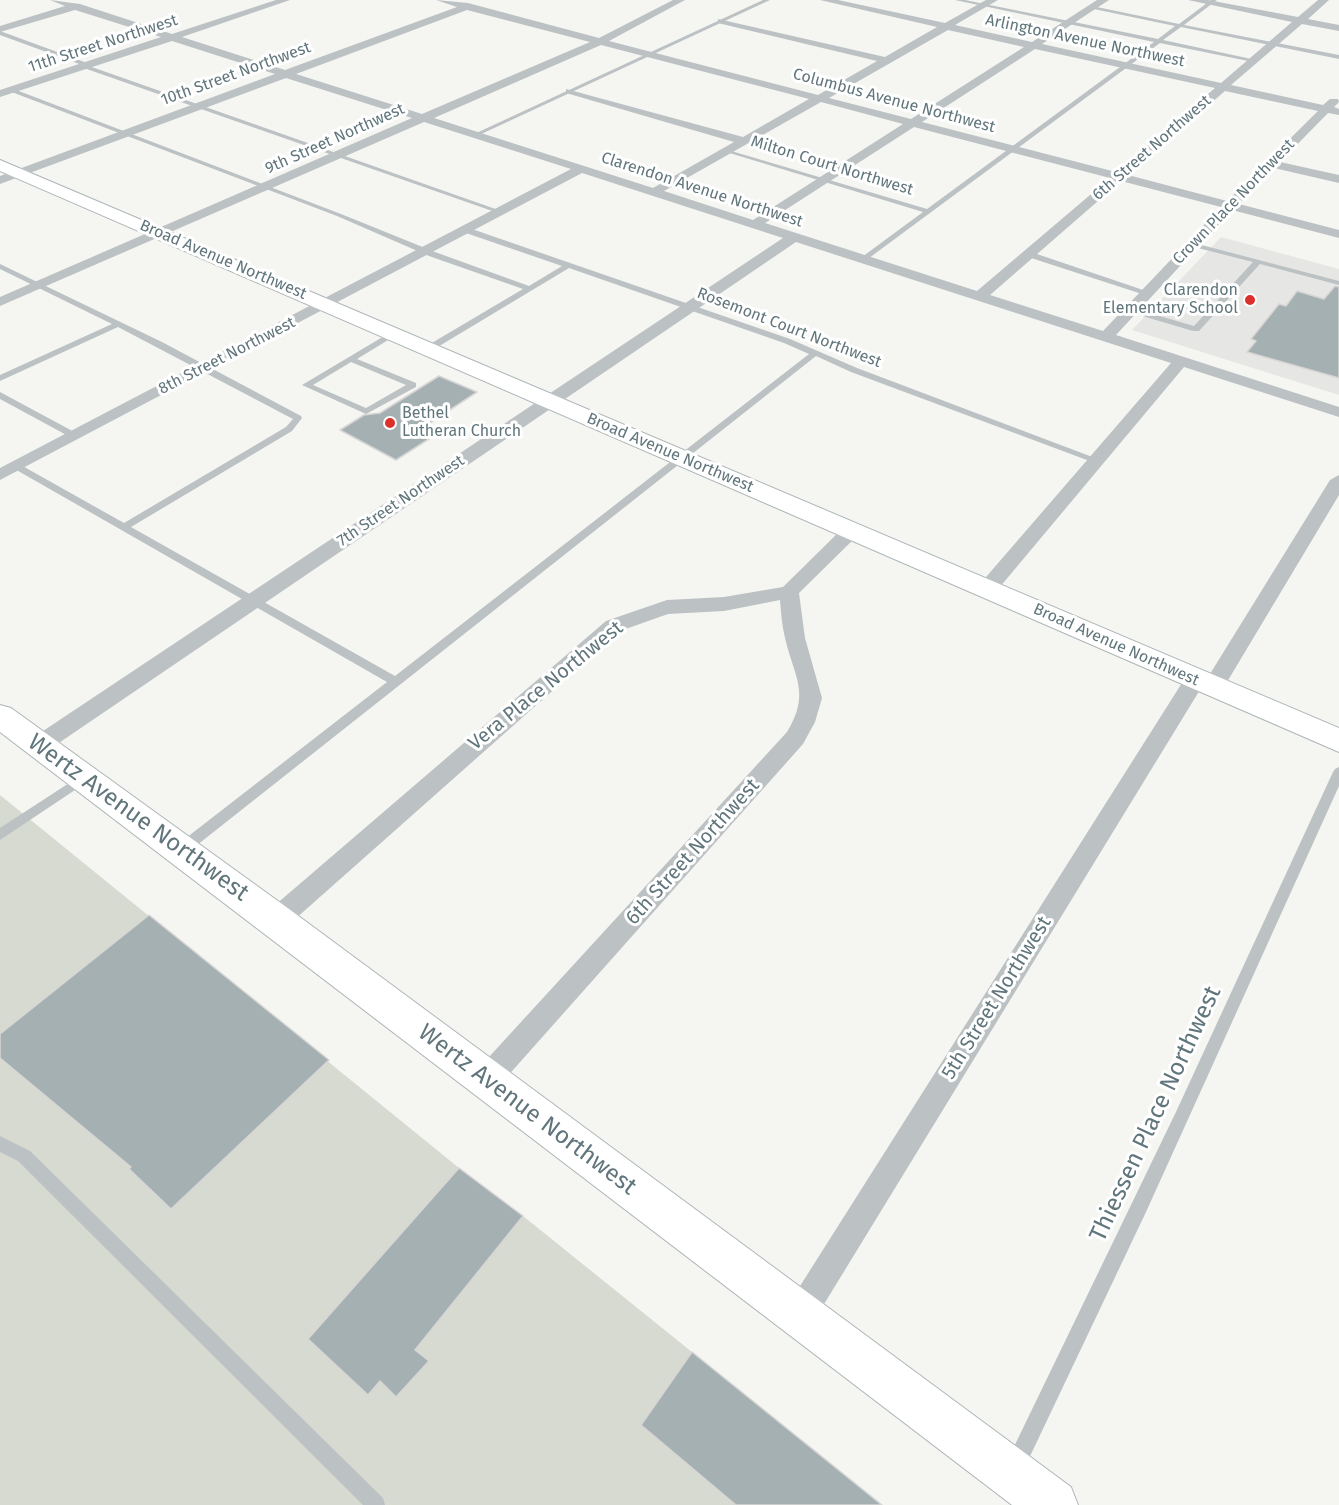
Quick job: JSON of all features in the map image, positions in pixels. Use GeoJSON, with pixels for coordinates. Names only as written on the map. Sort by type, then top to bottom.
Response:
{"type":"FeatureCollection","features":[{"type":"Feature","properties":{"kind":"street","name":"Clarendon Avenue Northwest"},"geometry":{"type":"LineString","coordinates":[[55,0],[1339,412]]}},
{"type":"Feature","properties":{"kind":"street"},"geometry":{"type":"LineString","coordinates":[[0,28],[99,0]]}},
{"type":"Feature","properties":{"kind":"street","name":"11th Street Northwest"},"geometry":{"type":"LineString","coordinates":[[4,91],[285,0]]}},
{"type":"Feature","properties":{"kind":"street","name":"Columbus Avenue Northwest"},"geometry":{"type":"LineString","coordinates":[[441,0],[1339,234]]}},
{"type":"Feature","properties":{"kind":"street","name":"10th Street Northwest"},"geometry":{"type":"LineString","coordinates":[[6,173],[124,134],[483,0]]}},
{"type":"Feature","properties":{"kind":"street","name":"9th Street Northwest"},"geometry":{"type":"LineString","coordinates":[[0,302],[600,41],[680,0]]}},
{"type":"Feature","properties":{"kind":"street","name":"Arlington Avenue Northwest"},"geometry":{"type":"LineString","coordinates":[[825,0],[1332,110]]}},
{"type":"Feature","properties":{"kind":"street"},"geometry":{"type":"LineString","coordinates":[[1193,0],[1339,28]]}},
{"type":"Feature","properties":{"kind":"street","name":"6th Street Northwest"},"geometry":{"type":"LineString","coordinates":[[980,296],[1324,0]]}},
{"type":"Feature","properties":{"kind":"street"},"geometry":{"type":"LineString","coordinates":[[755,224],[1099,2]]}},
{"type":"Feature","properties":{"kind":"street"},"geometry":{"type":"LineString","coordinates":[[654,192],[989,3]]}},
{"type":"Feature","properties":{"kind":"street"},"geometry":{"type":"LineString","coordinates":[[721,21],[886,60]]}},
{"type":"Feature","properties":{"kind":"street","name":"Milton Court Northwest"},"geometry":{"type":"LineString","coordinates":[[570,91],[745,141]]}},
{"type":"Feature","properties":{"kind":"street","name":"Crown Place Northwest"},"geometry":{"type":"LineString","coordinates":[[1106,337],[1271,163],[1332,110],[1339,96]]}},
{"type":"Feature","properties":{"kind":"street"},"geometry":{"type":"LineString","coordinates":[[1271,163],[1339,179]]}},
{"type":"Feature","properties":{"kind":"street","name":"8th Street Northwest"},"geometry":{"type":"LineString","coordinates":[[0,475],[327,305],[581,169]]}},
{"type":"Feature","properties":{"kind":"street","name":"Broad Avenue Northwest"},"geometry":{"type":"LineString","coordinates":[[6,173],[160,233],[1339,741]]}},
{"type":"Feature","properties":{"kind":"street","name":"7th Street Northwest"},"geometry":{"type":"LineString","coordinates":[[39,745],[794,237]]}},
{"type":"Feature","properties":{"kind":"street"},"geometry":{"type":"LineString","coordinates":[[987,589],[1181,361]]}},
{"type":"Feature","properties":{"kind":"street","name":"5th Street Northwest"},"geometry":{"type":"LineString","coordinates":[[799,1316],[1204,683],[1338,484]]}},
{"type":"Feature","properties":{"kind":"street"},"geometry":{"type":"LineString","coordinates":[[789,592],[851,531]]}},
{"type":"Feature","properties":{"kind":"street","name":"6th Street Northwest"},"geometry":{"type":"LineString","coordinates":[[487,1079],[795,738],[804,724],[814,695],[812,681],[796,639],[789,592]]}},
{"type":"Feature","properties":{"kind":"street","name":"Vera Place Northwest"},"geometry":{"type":"LineString","coordinates":[[276,920],[613,626],[630,618],[667,607],[724,604],[789,592]]}},
{"type":"Feature","properties":{"kind":"street","name":"Wertz Avenue Northwest"},"geometry":{"type":"LineString","coordinates":[[0,716],[276,920],[1053,1505]]}},
{"type":"Feature","properties":{"kind":"lane"},"geometry":{"type":"LineString","coordinates":[[476,135],[767,0]]}},
{"type":"Feature","properties":{"kind":"lane"},"geometry":{"type":"LineString","coordinates":[[958,0],[989,3],[1069,23],[1253,60]]}},
{"type":"Feature","properties":{"kind":"lane"},"geometry":{"type":"LineString","coordinates":[[1099,2],[1179,25],[1339,57]]}},
{"type":"Feature","properties":{"kind":"lane"},"geometry":{"type":"LineString","coordinates":[[865,259],[1211,2]]}},
{"type":"Feature","properties":{"kind":"lane"},"geometry":{"type":"LineString","coordinates":[[0,33],[198,106],[500,212]]}},
{"type":"Feature","properties":{"kind":"lane"},"geometry":{"type":"LineString","coordinates":[[4,91],[266,187],[531,289]]}},
{"type":"Feature","properties":{"kind":"lane","name":"Milton Court Northwest"},"geometry":{"type":"LineString","coordinates":[[726,151],[929,212]]}},
{"type":"Feature","properties":{"kind":"lane","name":"Rosemont Court Northwest"},"geometry":{"type":"LineString","coordinates":[[466,231],[691,306],[1098,461]]}},
{"type":"Feature","properties":{"kind":"lane"},"geometry":{"type":"LineString","coordinates":[[1193,244],[1338,283]]}},
{"type":"Feature","properties":{"kind":"lane"},"geometry":{"type":"LineString","coordinates":[[1029,254],[1148,292]]}},
{"type":"Feature","properties":{"kind":"lane"},"geometry":{"type":"LineString","coordinates":[[1132,310],[1196,329],[1258,261]]}},
{"type":"Feature","properties":{"kind":"lane"},"geometry":{"type":"LineString","coordinates":[[428,349],[569,265]]}},
{"type":"Feature","properties":{"kind":"lane"},"geometry":{"type":"LineString","coordinates":[[0,266],[291,412],[299,420],[271,440],[125,527]]}},
{"type":"Feature","properties":{"kind":"lane"},"geometry":{"type":"LineString","coordinates":[[0,378],[118,324]]}},
{"type":"Feature","properties":{"kind":"lane"},"geometry":{"type":"LineString","coordinates":[[351,359],[413,385],[366,411],[306,386],[351,359],[394,334]]}},
{"type":"Feature","properties":{"kind":"lane"},"geometry":{"type":"LineString","coordinates":[[181,849],[815,353]]}},
{"type":"Feature","properties":{"kind":"lane"},"geometry":{"type":"LineString","coordinates":[[0,395],[75,436]]}},
{"type":"Feature","properties":{"kind":"lane"},"geometry":{"type":"LineString","coordinates":[[16,466],[396,682]]}},
{"type":"Feature","properties":{"kind":"lane","name":"Thiessen Place Northwest"},"geometry":{"type":"LineString","coordinates":[[1011,1474],[1115,1260],[1339,772]]}},
{"type":"Feature","properties":{"kind":"lane"},"geometry":{"type":"LineString","coordinates":[[0,835],[84,778]]}},
{"type":"Feature","properties":{"kind":"lane"},"geometry":{"type":"LineString","coordinates":[[0,1144],[24,1156],[376,1505]]}},
{"type":"Feature","properties":{"kind":"shaded area","name":"Clarendon Elementary School"},"geometry":{"type":"Polygon","coordinates":[[[1221,237],[1339,269],[1339,395],[1132,330],[1221,237]]]}},
{"type":"Feature","properties":{"kind":"shaded area"},"geometry":{"type":"Polygon","coordinates":[[[0,795],[459,1168],[523,1216],[882,1505],[0,1505],[0,795]]]}},
{"type":"Feature","properties":{"kind":"building"},"geometry":{"type":"Polygon","coordinates":[[[1335,286],[1339,287],[1339,378],[1247,352],[1256,341],[1251,339],[1279,304],[1286,306],[1297,291],[1324,299],[1335,286]]]}},
{"type":"Feature","properties":{"kind":"building","name":"Bethel Lutheran Church"},"geometry":{"type":"Polygon","coordinates":[[[439,376],[477,392],[418,431],[432,437],[396,460],[340,430],[364,415],[380,413],[439,376]]]}},
{"type":"Feature","properties":{"kind":"building"},"geometry":{"type":"Polygon","coordinates":[[[149,915],[329,1060],[171,1209],[129,1169],[131,1167],[0,1058],[0,1034],[149,915]]]}},
{"type":"Feature","properties":{"kind":"building"},"geometry":{"type":"Polygon","coordinates":[[[459,1168],[523,1216],[415,1350],[429,1361],[396,1397],[380,1381],[368,1395],[308,1339],[459,1168]]]}},
{"type":"Feature","properties":{"kind":"building"},"geometry":{"type":"Polygon","coordinates":[[[692,1352],[882,1505],[736,1505],[641,1425],[692,1352]]]}},
{"type":"Feature","properties":{"kind":"place","name":"Clarendon Elementary School"},"geometry":{"type":"Point","coordinates":[1250,300]}},
{"type":"Feature","properties":{"kind":"place","name":"Bethel Lutheran Church"},"geometry":{"type":"Point","coordinates":[390,423]}}]}
